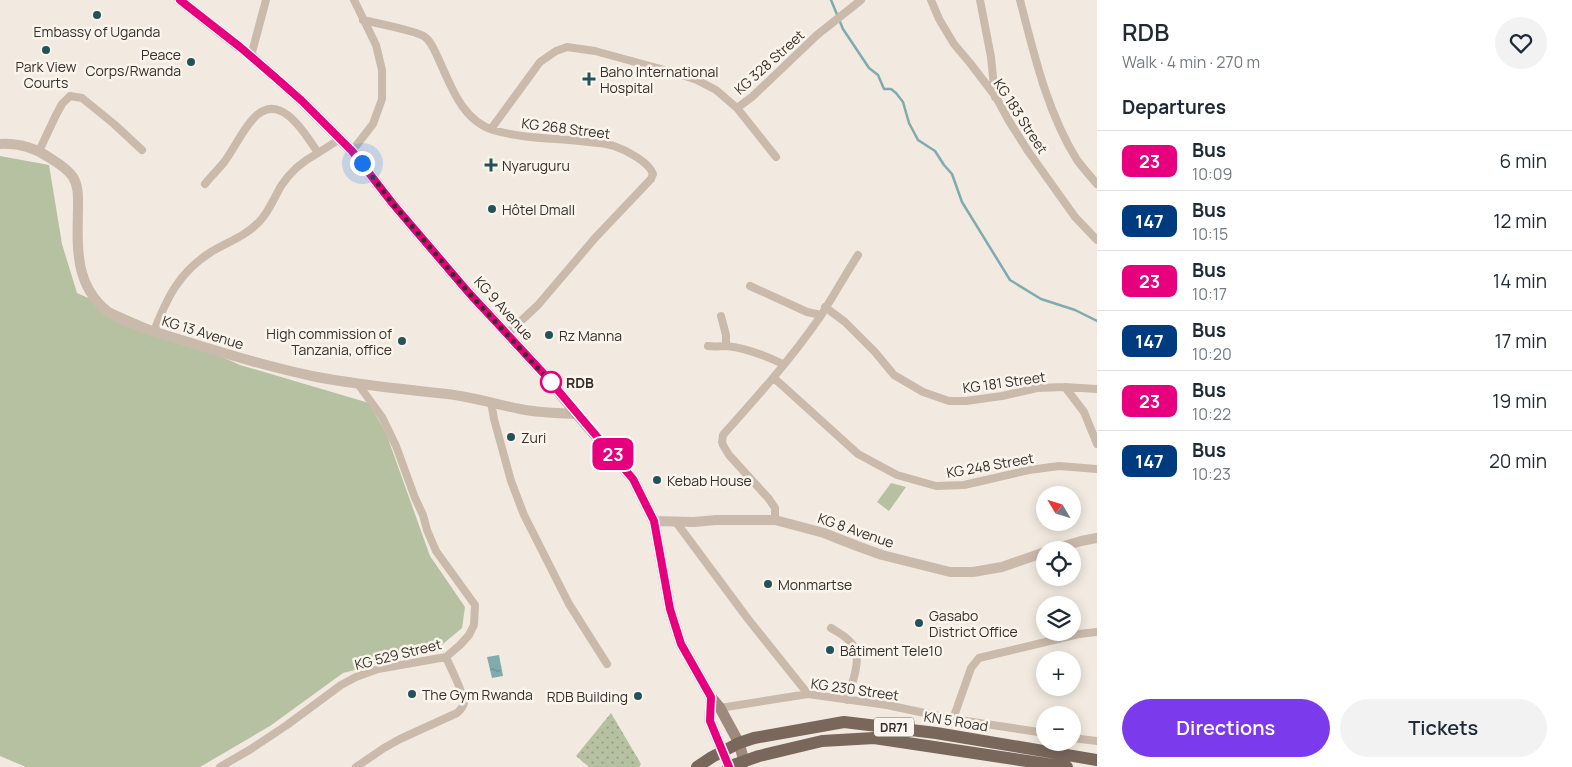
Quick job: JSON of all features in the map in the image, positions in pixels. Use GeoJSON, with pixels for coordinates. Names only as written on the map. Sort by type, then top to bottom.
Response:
{"type":"FeatureCollection","features":[{"type":"Feature","properties":{"kind":"main road","name":"KG 9 Avenue"},"geometry":{"type":"LineString","coordinates":[[180,0],[251,56],[302,101],[352,151],[393,204],[469,293],[545,375],[633,479],[654,521],[670,609],[681,644],[739,743],[742,764]]}},
{"type":"Feature","properties":{"kind":"main road"},"geometry":{"type":"LineString","coordinates":[[711,697],[710,721],[729,767]]}},
{"type":"Feature","properties":{"kind":"main road","name":"KN 5 Road"},"geometry":{"type":"LineString","coordinates":[[697,767],[723,751],[754,738],[844,722],[936,733],[1097,760]]}},
{"type":"Feature","properties":{"kind":"main road","name":"KN 5 Road"},"geometry":{"type":"LineString","coordinates":[[729,767],[742,764],[759,756],[822,741],[874,738],[1067,767]]}},
{"type":"Feature","properties":{"kind":"street"},"geometry":{"type":"LineString","coordinates":[[251,56],[266,0]]}},
{"type":"Feature","properties":{"kind":"street"},"geometry":{"type":"LineString","coordinates":[[352,151],[373,124],[382,99],[382,70],[376,45],[354,0]]}},
{"type":"Feature","properties":{"kind":"street","name":"KG 328 Street"},"geometry":{"type":"LineString","coordinates":[[491,129],[540,62],[556,50],[567,47],[595,51],[697,80],[716,90],[737,108],[752,97],[818,35],[861,0]]}},
{"type":"Feature","properties":{"kind":"street","name":"KG 183 Street"},"geometry":{"type":"LineString","coordinates":[[931,0],[954,44],[996,97],[1008,121],[1075,217],[1097,240]]}},
{"type":"Feature","properties":{"kind":"street"},"geometry":{"type":"LineString","coordinates":[[982,0],[996,97]]}},
{"type":"Feature","properties":{"kind":"street"},"geometry":{"type":"LineString","coordinates":[[1020,0],[1036,62],[1054,113],[1078,162],[1097,184]]}},
{"type":"Feature","properties":{"kind":"street","name":"KG 268 Street"},"geometry":{"type":"LineString","coordinates":[[363,20],[424,35],[431,43],[460,104],[473,118],[491,129],[517,135],[612,145],[622,149],[651,169],[653,174],[651,179],[594,238],[538,305],[507,334]]}},
{"type":"Feature","properties":{"kind":"street"},"geometry":{"type":"LineString","coordinates":[[39,151],[62,104],[70,96],[82,98],[97,109],[142,150]]}},
{"type":"Feature","properties":{"kind":"street"},"geometry":{"type":"LineString","coordinates":[[737,108],[776,157]]}},
{"type":"Feature","properties":{"kind":"street"},"geometry":{"type":"LineString","coordinates":[[204,184],[224,162],[252,120],[260,112],[271,109],[281,111],[290,116],[318,153]]}},
{"type":"Feature","properties":{"kind":"street"},"geometry":{"type":"LineString","coordinates":[[154,331],[169,296],[179,280],[192,265],[250,231],[262,220],[282,185],[294,170],[306,160],[340,139]]}},
{"type":"Feature","properties":{"kind":"street","name":"KG 13 Avenue"},"geometry":{"type":"LineString","coordinates":[[0,144],[22,146],[39,151],[59,164],[72,176],[77,190],[79,264],[84,281],[93,298],[110,312],[154,331],[260,364],[314,376],[358,384],[448,394],[522,410],[577,414]]}},
{"type":"Feature","properties":{"kind":"street"},"geometry":{"type":"LineString","coordinates":[[776,520],[775,508],[770,499],[729,455],[722,442],[723,436],[774,378],[821,315],[858,255]]}},
{"type":"Feature","properties":{"kind":"street"},"geometry":{"type":"LineString","coordinates":[[750,286],[807,312],[821,315]]}},
{"type":"Feature","properties":{"kind":"street","name":"KG 181 Street"},"geometry":{"type":"LineString","coordinates":[[825,307],[845,322],[875,352],[894,375],[923,392],[949,401],[966,401],[1002,396],[1037,388],[1065,387],[1084,412],[1097,444]]}},
{"type":"Feature","properties":{"kind":"street"},"geometry":{"type":"LineString","coordinates":[[721,316],[726,335],[726,346]]}},
{"type":"Feature","properties":{"kind":"street"},"geometry":{"type":"LineString","coordinates":[[708,346],[726,346],[747,350],[784,364]]}},
{"type":"Feature","properties":{"kind":"street","name":"KG 248 Street"},"geometry":{"type":"LineString","coordinates":[[774,378],[858,454],[897,474],[936,486],[964,485],[1029,470],[1059,466],[1097,469]]}},
{"type":"Feature","properties":{"kind":"street","name":"KG 529 Street"},"geometry":{"type":"LineString","coordinates":[[220,767],[287,725],[341,685],[356,677],[378,670],[446,657],[469,635],[474,625],[475,605],[436,551],[396,446],[382,417],[358,384]]}},
{"type":"Feature","properties":{"kind":"street"},"geometry":{"type":"LineString","coordinates":[[1065,387],[1097,389]]}},
{"type":"Feature","properties":{"kind":"street"},"geometry":{"type":"LineString","coordinates":[[491,402],[511,480],[524,515],[569,604],[607,664]]}},
{"type":"Feature","properties":{"kind":"street","name":"KG 8 Avenue"},"geometry":{"type":"LineString","coordinates":[[654,521],[776,520],[824,533],[882,554],[950,572],[973,572],[1002,567],[1036,555]]}},
{"type":"Feature","properties":{"kind":"street"},"geometry":{"type":"LineString","coordinates":[[676,522],[748,619],[808,694]]}},
{"type":"Feature","properties":{"kind":"street"},"geometry":{"type":"LineString","coordinates":[[1081,541],[1097,538]]}},
{"type":"Feature","properties":{"kind":"street"},"geometry":{"type":"LineString","coordinates":[[831,628],[848,639],[856,649],[857,663],[847,700]]}},
{"type":"Feature","properties":{"kind":"street"},"geometry":{"type":"LineString","coordinates":[[954,719],[971,668],[979,658],[1079,634],[1097,632]]}},
{"type":"Feature","properties":{"kind":"street"},"geometry":{"type":"LineString","coordinates":[[356,767],[384,748],[457,713],[462,708],[464,702],[462,694],[446,657]]}},
{"type":"Feature","properties":{"kind":"street","name":"KG 230 Street"},"geometry":{"type":"LineString","coordinates":[[720,708],[808,694],[887,705],[954,719],[1036,731]]}},
{"type":"Feature","properties":{"kind":"street"},"geometry":{"type":"LineString","coordinates":[[994,742],[998,725]]}},
{"type":"Feature","properties":{"kind":"street"},"geometry":{"type":"LineString","coordinates":[[1081,739],[1097,741]]}},
{"type":"Feature","properties":{"kind":"green space"},"geometry":{"type":"Polygon","coordinates":[[[0,156],[49,165],[62,244],[77,293],[240,365],[369,403],[386,433],[430,556],[465,607],[462,628],[437,649],[343,673],[270,726],[200,767],[26,767],[0,756],[0,156]]]}},
{"type":"Feature","properties":{"kind":"green space"},"geometry":{"type":"Polygon","coordinates":[[[891,483],[906,487],[889,511],[877,502],[891,483]]]}},
{"type":"Feature","properties":{"kind":"green space"},"geometry":{"type":"Polygon","coordinates":[[[611,713],[641,764],[639,767],[589,767],[576,756],[611,713]]]}},
{"type":"Feature","properties":{"kind":"water"},"geometry":{"type":"Polygon","coordinates":[[[499,655],[503,676],[492,678],[487,657],[499,655]]]}},
{"type":"Feature","properties":{"kind":"waterway"},"geometry":{"type":"LineString","coordinates":[[831,0],[843,29],[869,68],[878,75],[884,89],[891,89],[903,102],[909,123],[918,140],[935,151],[952,174],[962,202],[1010,280],[1041,299],[1075,310],[1097,321]]}},
{"type":"Feature","properties":{"kind":"bus line","name":"23"},"geometry":{"type":"LineString","coordinates":[[180,0],[276,78],[352,151],[393,204],[469,293],[545,375],[633,479],[654,521],[670,609],[681,644],[711,697],[710,721],[729,767]]}},
{"type":"Feature","properties":{"kind":"place","name":"Embassy of Uganda"},"geometry":{"type":"Point","coordinates":[97,15]}},
{"type":"Feature","properties":{"kind":"place","name":"Park View Courts"},"geometry":{"type":"Point","coordinates":[46,50]}},
{"type":"Feature","properties":{"kind":"place","name":"Peace Corps/Rwanda"},"geometry":{"type":"Point","coordinates":[191,62]}},
{"type":"Feature","properties":{"kind":"place","name":"Baho International Hospital"},"geometry":{"type":"Point","coordinates":[589,79]}},
{"type":"Feature","properties":{"kind":"place","name":"Nyaruguru"},"geometry":{"type":"Point","coordinates":[491,165]}},
{"type":"Feature","properties":{"kind":"place","name":"Hôtel Dmall"},"geometry":{"type":"Point","coordinates":[492,209]}},
{"type":"Feature","properties":{"kind":"place","name":"Rz Manna"},"geometry":{"type":"Point","coordinates":[549,335]}},
{"type":"Feature","properties":{"kind":"place","name":"High commission of Tanzania, office"},"geometry":{"type":"Point","coordinates":[402,341]}},
{"type":"Feature","properties":{"kind":"place","name":"RDB"},"geometry":{"type":"Point","coordinates":[551,382]}},
{"type":"Feature","properties":{"kind":"place","name":"Zuri"},"geometry":{"type":"Point","coordinates":[511,437]}},
{"type":"Feature","properties":{"kind":"place","name":"Kebab House"},"geometry":{"type":"Point","coordinates":[657,480]}},
{"type":"Feature","properties":{"kind":"place","name":"Monmartse"},"geometry":{"type":"Point","coordinates":[768,584]}},
{"type":"Feature","properties":{"kind":"place","name":"Gasabo District Office"},"geometry":{"type":"Point","coordinates":[919,623]}},
{"type":"Feature","properties":{"kind":"place","name":"Bâtiment Tele10"},"geometry":{"type":"Point","coordinates":[830,650]}},
{"type":"Feature","properties":{"kind":"place","name":"The Gym Rwanda"},"geometry":{"type":"Point","coordinates":[412,694]}},
{"type":"Feature","properties":{"kind":"place","name":"RDB Building"},"geometry":{"type":"Point","coordinates":[638,696]}},
{"type":"Feature","properties":{"kind":"route"},"geometry":{"type":"LineString","coordinates":[[362,163],[393,204],[469,293],[556,388],[551,382]]}}]}
